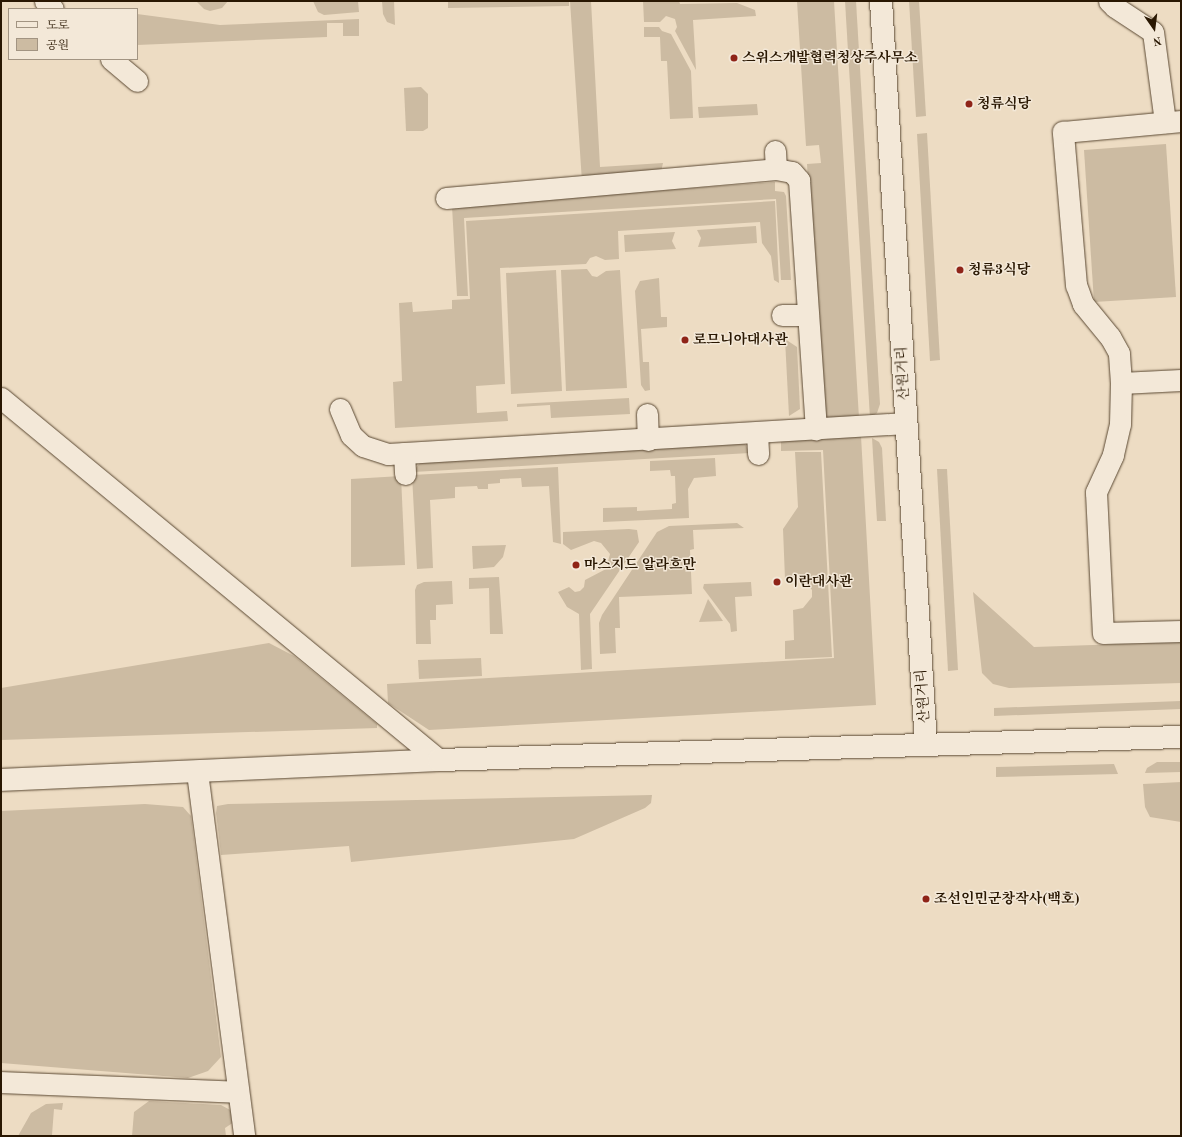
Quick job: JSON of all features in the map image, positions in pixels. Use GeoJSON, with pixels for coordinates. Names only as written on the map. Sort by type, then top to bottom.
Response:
{"type":"FeatureCollection","features":[{"type":"Feature","properties":{"kind":"street","name":"산원거리"},"geometry":{"type":"LineString","coordinates":[[881,1],[926,745]]}},
{"type":"Feature","properties":{"kind":"street"},"geometry":{"type":"LineString","coordinates":[[1109,1],[1115,7],[1153,32],[1173,122],[1063,132],[1076,285],[1083,304],[1110,337],[1119,353],[1121,383],[1120,424],[1113,455],[1096,492],[1103,633],[1181,631]]}},
{"type":"Feature","properties":{"kind":"street"},"geometry":{"type":"LineString","coordinates":[[112,60],[137,81]]}},
{"type":"Feature","properties":{"kind":"street"},"geometry":{"type":"LineString","coordinates":[[446,198],[775,160],[792,172],[799,180],[816,429]]}},
{"type":"Feature","properties":{"kind":"street"},"geometry":{"type":"LineString","coordinates":[[782,315],[808,315]]}},
{"type":"Feature","properties":{"kind":"street"},"geometry":{"type":"LineString","coordinates":[[1121,383],[1181,380]]}},
{"type":"Feature","properties":{"kind":"street"},"geometry":{"type":"LineString","coordinates":[[1,398],[439,760]]}},
{"type":"Feature","properties":{"kind":"street"},"geometry":{"type":"LineString","coordinates":[[340,409],[351,435],[363,446],[388,454],[648,440],[906,423]]}},
{"type":"Feature","properties":{"kind":"street"},"geometry":{"type":"LineString","coordinates":[[647,414],[648,440]]}},
{"type":"Feature","properties":{"kind":"street"},"geometry":{"type":"LineString","coordinates":[[757,433],[758,454]]}},
{"type":"Feature","properties":{"kind":"street"},"geometry":{"type":"LineString","coordinates":[[404,453],[405,474]]}},
{"type":"Feature","properties":{"kind":"street"},"geometry":{"type":"LineString","coordinates":[[1,780],[439,760],[1181,737]]}},
{"type":"Feature","properties":{"kind":"street"},"geometry":{"type":"LineString","coordinates":[[197,772],[244,1136]]}},
{"type":"Feature","properties":{"kind":"street"},"geometry":{"type":"LineString","coordinates":[[1,1082],[238,1092]]}},
{"type":"Feature","properties":{"kind":"green space"},"geometry":{"type":"Polygon","coordinates":[[[196,1],[228,1],[222,8],[210,11],[204,9],[196,1]]]}},
{"type":"Feature","properties":{"kind":"green space"},"geometry":{"type":"Polygon","coordinates":[[[313,1],[358,1],[359,12],[324,15],[318,12],[313,1]]]}},
{"type":"Feature","properties":{"kind":"green space"},"geometry":{"type":"Polygon","coordinates":[[[382,1],[394,1],[395,25],[387,22],[383,14],[382,1]]]}},
{"type":"Feature","properties":{"kind":"green space"},"geometry":{"type":"Polygon","coordinates":[[[448,1],[569,1],[569,6],[448,8],[448,1]]]}},
{"type":"Feature","properties":{"kind":"green space"},"geometry":{"type":"Polygon","coordinates":[[[570,1],[591,1],[600,167],[663,163],[661,172],[582,182],[570,1]]]}},
{"type":"Feature","properties":{"kind":"green space"},"geometry":{"type":"Polygon","coordinates":[[[643,1],[679,1],[680,4],[737,3],[755,10],[756,16],[693,20],[696,70],[675,31],[677,27],[675,19],[666,16],[660,22],[644,22],[643,1]]]}},
{"type":"Feature","properties":{"kind":"green space"},"geometry":{"type":"Polygon","coordinates":[[[797,1],[834,1],[859,418],[822,421],[807,164],[821,163],[819,145],[806,146],[797,1]]]}},
{"type":"Feature","properties":{"kind":"green space"},"geometry":{"type":"Polygon","coordinates":[[[845,1],[856,1],[880,404],[877,413],[870,418],[845,1]]]}},
{"type":"Feature","properties":{"kind":"green space"},"geometry":{"type":"Polygon","coordinates":[[[909,1],[919,1],[926,116],[916,117],[909,1]]]}},
{"type":"Feature","properties":{"kind":"green space"},"geometry":{"type":"Polygon","coordinates":[[[138,14],[220,25],[359,19],[359,36],[343,36],[343,23],[327,23],[327,37],[138,45],[138,14]]]}},
{"type":"Feature","properties":{"kind":"green space"},"geometry":{"type":"Polygon","coordinates":[[[644,27],[659,27],[662,31],[671,34],[691,71],[693,118],[670,119],[667,61],[661,61],[660,37],[644,37],[644,27]]]}},
{"type":"Feature","properties":{"kind":"green space"},"geometry":{"type":"Polygon","coordinates":[[[421,87],[428,94],[428,128],[423,131],[406,131],[404,88],[421,87]]]}},
{"type":"Feature","properties":{"kind":"green space"},"geometry":{"type":"Polygon","coordinates":[[[757,104],[758,115],[699,118],[698,107],[757,104]]]}},
{"type":"Feature","properties":{"kind":"green space"},"geometry":{"type":"Polygon","coordinates":[[[927,133],[940,360],[930,361],[917,134],[927,133]]]}},
{"type":"Feature","properties":{"kind":"green space"},"geometry":{"type":"Polygon","coordinates":[[[1166,144],[1176,297],[1094,302],[1084,150],[1166,144]]]}},
{"type":"Feature","properties":{"kind":"green space"},"geometry":{"type":"Polygon","coordinates":[[[775,182],[775,191],[784,192],[786,196],[791,280],[781,280],[776,199],[464,218],[468,296],[457,296],[452,206],[775,182]]]}},
{"type":"Feature","properties":{"kind":"green space"},"geometry":{"type":"Polygon","coordinates":[[[775,201],[779,283],[774,280],[771,256],[762,243],[760,222],[618,231],[619,259],[605,260],[596,256],[590,258],[586,264],[500,268],[505,384],[476,386],[477,413],[507,411],[508,421],[395,428],[393,382],[402,381],[399,303],[412,302],[413,312],[452,309],[452,300],[470,299],[466,221],[775,201]]]}},
{"type":"Feature","properties":{"kind":"green space"},"geometry":{"type":"Polygon","coordinates":[[[756,226],[757,243],[698,247],[701,238],[697,230],[756,226]]]}},
{"type":"Feature","properties":{"kind":"green space"},"geometry":{"type":"Polygon","coordinates":[[[675,232],[672,241],[676,249],[625,252],[624,235],[675,232]]]}},
{"type":"Feature","properties":{"kind":"green space"},"geometry":{"type":"Polygon","coordinates":[[[587,269],[592,276],[597,277],[606,271],[620,270],[627,388],[566,391],[561,270],[587,269]]]}},
{"type":"Feature","properties":{"kind":"green space"},"geometry":{"type":"Polygon","coordinates":[[[556,270],[562,391],[511,394],[506,273],[556,270]]]}},
{"type":"Feature","properties":{"kind":"green space"},"geometry":{"type":"Polygon","coordinates":[[[659,278],[661,317],[667,317],[667,327],[641,329],[643,362],[649,362],[650,390],[645,391],[641,385],[635,291],[640,281],[659,278]]]}},
{"type":"Feature","properties":{"kind":"green space"},"geometry":{"type":"Polygon","coordinates":[[[785,339],[797,347],[800,409],[789,416],[785,339]]]}},
{"type":"Feature","properties":{"kind":"green space"},"geometry":{"type":"Polygon","coordinates":[[[629,398],[630,414],[551,418],[550,405],[517,407],[517,404],[629,398]]]}},
{"type":"Feature","properties":{"kind":"green space"},"geometry":{"type":"Polygon","coordinates":[[[861,436],[876,705],[429,730],[388,703],[387,684],[834,658],[823,450],[781,451],[781,441],[861,436]]]}},
{"type":"Feature","properties":{"kind":"green space"},"geometry":{"type":"Polygon","coordinates":[[[872,438],[879,442],[882,448],[886,521],[877,521],[872,438]]]}},
{"type":"Feature","properties":{"kind":"green space"},"geometry":{"type":"Polygon","coordinates":[[[740,441],[745,444],[750,453],[413,472],[421,461],[740,441]]]}},
{"type":"Feature","properties":{"kind":"green space"},"geometry":{"type":"Polygon","coordinates":[[[795,452],[821,452],[832,657],[785,659],[785,641],[794,640],[793,610],[803,608],[812,597],[812,590],[803,580],[785,579],[783,529],[798,507],[795,452]]]}},
{"type":"Feature","properties":{"kind":"green space"},"geometry":{"type":"Polygon","coordinates":[[[715,458],[716,476],[694,478],[688,489],[689,518],[603,522],[603,508],[637,507],[637,511],[672,509],[672,504],[676,503],[675,476],[671,476],[670,470],[650,471],[650,461],[715,458]]]}},
{"type":"Feature","properties":{"kind":"green space"},"geometry":{"type":"Polygon","coordinates":[[[558,467],[561,544],[553,542],[549,486],[522,487],[521,478],[500,479],[500,483],[488,484],[488,489],[478,489],[477,486],[455,487],[455,498],[430,500],[433,568],[417,569],[412,475],[558,467]]]}},
{"type":"Feature","properties":{"kind":"green space"},"geometry":{"type":"Polygon","coordinates":[[[937,469],[947,469],[958,670],[948,671],[937,469]]]}},
{"type":"Feature","properties":{"kind":"green space"},"geometry":{"type":"Polygon","coordinates":[[[401,476],[405,565],[351,567],[351,479],[401,476]]]}},
{"type":"Feature","properties":{"kind":"green space"},"geometry":{"type":"Polygon","coordinates":[[[737,523],[744,528],[693,530],[694,549],[690,550],[692,594],[619,597],[620,628],[615,628],[616,653],[600,654],[599,623],[602,615],[657,532],[669,526],[737,523]]]}},
{"type":"Feature","properties":{"kind":"green space"},"geometry":{"type":"Polygon","coordinates":[[[629,529],[637,530],[639,542],[590,614],[592,669],[581,670],[579,614],[567,607],[558,592],[569,587],[575,592],[580,591],[584,587],[585,580],[606,569],[610,554],[601,543],[594,541],[571,550],[563,544],[563,532],[629,529]]]}},
{"type":"Feature","properties":{"kind":"green space"},"geometry":{"type":"Polygon","coordinates":[[[506,545],[503,557],[494,567],[473,569],[472,546],[506,545]]]}},
{"type":"Feature","properties":{"kind":"green space"},"geometry":{"type":"Polygon","coordinates":[[[499,577],[503,634],[490,634],[489,588],[469,589],[469,578],[499,577]]]}},
{"type":"Feature","properties":{"kind":"green space"},"geometry":{"type":"Polygon","coordinates":[[[452,581],[453,604],[436,605],[436,620],[430,620],[431,644],[416,644],[415,590],[417,585],[424,582],[452,581]]]}},
{"type":"Feature","properties":{"kind":"green space"},"geometry":{"type":"Polygon","coordinates":[[[751,582],[752,596],[735,597],[737,631],[731,632],[730,624],[703,588],[704,584],[751,582]]]}},
{"type":"Feature","properties":{"kind":"green space"},"geometry":{"type":"Polygon","coordinates":[[[973,592],[1034,647],[1181,642],[1181,683],[1009,688],[993,684],[982,673],[973,592]]]}},
{"type":"Feature","properties":{"kind":"green space"},"geometry":{"type":"Polygon","coordinates":[[[708,599],[723,621],[699,622],[708,599]]]}},
{"type":"Feature","properties":{"kind":"green space"},"geometry":{"type":"Polygon","coordinates":[[[269,643],[294,656],[377,724],[377,728],[1,740],[1,688],[269,643]]]}},
{"type":"Feature","properties":{"kind":"green space"},"geometry":{"type":"Polygon","coordinates":[[[481,658],[482,676],[419,679],[418,660],[481,658]]]}},
{"type":"Feature","properties":{"kind":"green space"},"geometry":{"type":"Polygon","coordinates":[[[1181,701],[1181,709],[994,716],[994,708],[1181,701]]]}},
{"type":"Feature","properties":{"kind":"green space"},"geometry":{"type":"Polygon","coordinates":[[[1157,762],[1181,762],[1181,772],[1145,773],[1147,768],[1157,762]]]}},
{"type":"Feature","properties":{"kind":"green space"},"geometry":{"type":"Polygon","coordinates":[[[1114,764],[1118,774],[996,777],[996,767],[1114,764]]]}},
{"type":"Feature","properties":{"kind":"green space"},"geometry":{"type":"Polygon","coordinates":[[[1181,782],[1181,822],[1150,817],[1145,807],[1143,784],[1181,782]]]}},
{"type":"Feature","properties":{"kind":"green space"},"geometry":{"type":"Polygon","coordinates":[[[652,795],[651,803],[645,808],[574,839],[351,862],[349,846],[221,855],[216,813],[217,806],[228,804],[652,795]]]}},
{"type":"Feature","properties":{"kind":"green space"},"geometry":{"type":"Polygon","coordinates":[[[145,804],[183,807],[191,816],[221,1057],[208,1071],[188,1078],[1,1063],[1,811],[145,804]]]}},
{"type":"Feature","properties":{"kind":"green space"},"geometry":{"type":"Polygon","coordinates":[[[149,1101],[221,1105],[232,1111],[234,1122],[225,1128],[226,1136],[132,1136],[134,1112],[149,1101]]]}},
{"type":"Feature","properties":{"kind":"green space"},"geometry":{"type":"Polygon","coordinates":[[[63,1103],[62,1110],[54,1109],[52,1135],[55,1136],[18,1136],[31,1113],[46,1104],[63,1103]]]}},
{"type":"Feature","properties":{"kind":"place","name":"스위스개발협력청상주사무소"},"geometry":{"type":"Point","coordinates":[734,58]}},
{"type":"Feature","properties":{"kind":"place","name":"청류식당"},"geometry":{"type":"Point","coordinates":[969,104]}},
{"type":"Feature","properties":{"kind":"place","name":"청류3식당"},"geometry":{"type":"Point","coordinates":[960,270]}},
{"type":"Feature","properties":{"kind":"place","name":"로므니아대사관"},"geometry":{"type":"Point","coordinates":[685,340]}},
{"type":"Feature","properties":{"kind":"place","name":"마스지드 알라흐만"},"geometry":{"type":"Point","coordinates":[576,565]}},
{"type":"Feature","properties":{"kind":"place","name":"이란대사관"},"geometry":{"type":"Point","coordinates":[777,582]}},
{"type":"Feature","properties":{"kind":"place","name":"조선인민군창작사(백호)"},"geometry":{"type":"Point","coordinates":[926,899]}}]}
